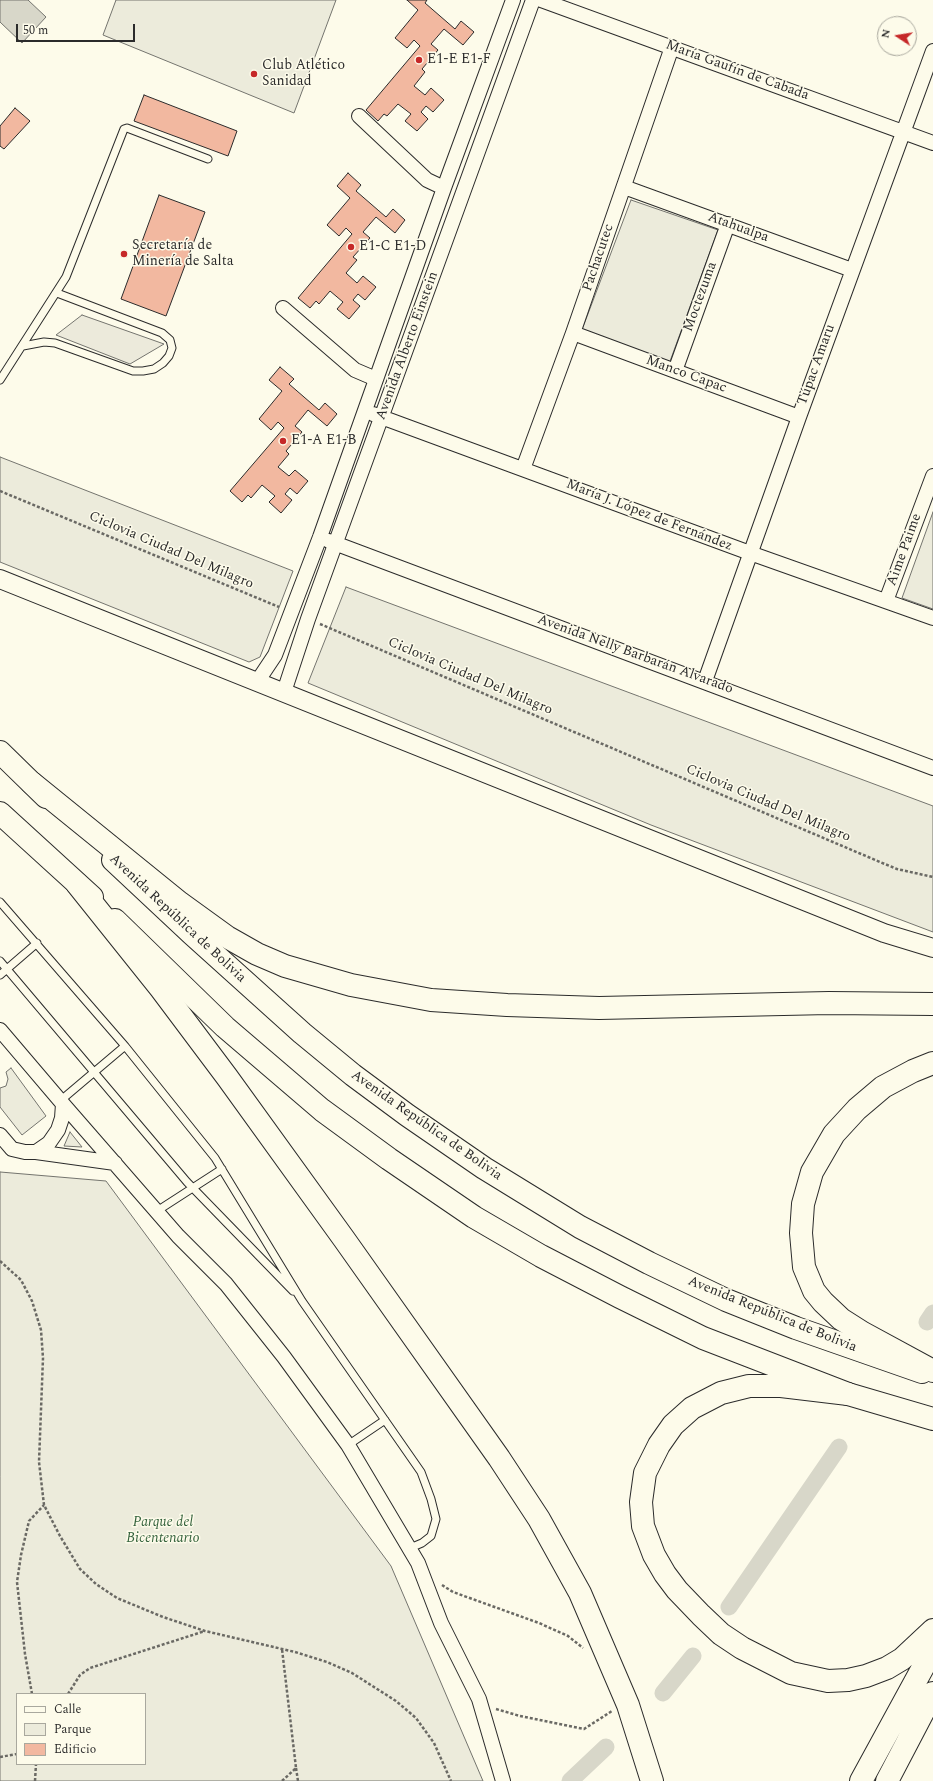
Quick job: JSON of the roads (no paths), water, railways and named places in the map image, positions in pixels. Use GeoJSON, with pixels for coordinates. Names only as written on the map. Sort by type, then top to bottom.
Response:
{"type":"FeatureCollection","features":[{"type":"Feature","properties":{"kind":"main road","name":"Avenida República de Bolivia"},"geometry":{"type":"LineString","coordinates":[[0,752],[192,934],[302,1033],[353,1075],[407,1115],[484,1168],[580,1227],[649,1263],[726,1300],[796,1328],[933,1375]]}},
{"type":"Feature","properties":{"kind":"main road"},"geometry":{"type":"LineString","coordinates":[[32,783],[180,902],[227,937],[257,954],[286,966],[351,985],[431,1000],[523,1006],[599,1008],[829,1004],[933,1004]]}},
{"type":"Feature","properties":{"kind":"main road"},"geometry":{"type":"LineString","coordinates":[[0,813],[77,884],[225,1027],[310,1099],[389,1159],[474,1217],[620,1298],[703,1338],[848,1394],[933,1419]]}},
{"type":"Feature","properties":{"kind":"main road"},"geometry":{"type":"LineString","coordinates":[[77,884],[162,988],[227,1077],[499,1458],[539,1519],[580,1593],[628,1705],[652,1781]]}},
{"type":"Feature","properties":{"kind":"main road"},"geometry":{"type":"LineString","coordinates":[[933,1063],[913,1071],[883,1087],[857,1109],[834,1134],[812,1172],[803,1204],[801,1233],[804,1267],[814,1291],[823,1302],[841,1319],[863,1333],[933,1371]]}},
{"type":"Feature","properties":{"kind":"main road"},"geometry":{"type":"LineString","coordinates":[[848,1394],[781,1386],[749,1386],[721,1393],[692,1408],[672,1425],[659,1445],[645,1473],[641,1502],[644,1526],[654,1554],[665,1574],[677,1590],[721,1634],[742,1648],[791,1673],[828,1681],[848,1680],[866,1676],[887,1668],[902,1659],[933,1630]]}},
{"type":"Feature","properties":{"kind":"main road"},"geometry":{"type":"LineString","coordinates":[[861,1781],[933,1649]]}},
{"type":"Feature","properties":{"kind":"main road"},"geometry":{"type":"LineString","coordinates":[[887,1781],[933,1693]]}},
{"type":"Feature","properties":{"kind":"street","name":"Avenida Alberto Einstein"},"geometry":{"type":"LineString","coordinates":[[257,682],[275,655],[320,537],[444,188],[513,0]]}},
{"type":"Feature","properties":{"kind":"street","name":"Avenida Alberto Einstein"},"geometry":{"type":"LineString","coordinates":[[284,692],[308,619],[337,544],[381,418],[533,0]]}},
{"type":"Feature","properties":{"kind":"street","name":"María Gaufín de Cabada"},"geometry":{"type":"LineString","coordinates":[[541,0],[933,143]]}},
{"type":"Feature","properties":{"kind":"street","name":"Pachacutec"},"geometry":{"type":"LineString","coordinates":[[523,469],[573,333],[672,47]]}},
{"type":"Feature","properties":{"kind":"street","name":"Túpac Amaru"},"geometry":{"type":"LineString","coordinates":[[705,681],[798,417],[933,51]]}},
{"type":"Feature","properties":{"kind":"street"},"geometry":{"type":"LineString","coordinates":[[359,116],[427,180],[444,188]]}},
{"type":"Feature","properties":{"kind":"street","name":"Atahualpa"},"geometry":{"type":"LineString","coordinates":[[624,186],[852,270]]}},
{"type":"Feature","properties":{"kind":"street","name":"Moctezuma"},"geometry":{"type":"LineString","coordinates":[[675,371],[728,224]]}},
{"type":"Feature","properties":{"kind":"street"},"geometry":{"type":"LineString","coordinates":[[283,308],[355,370],[376,379]]}},
{"type":"Feature","properties":{"kind":"street","name":"Manco Capac"},"geometry":{"type":"LineString","coordinates":[[573,333],[798,417]]}},
{"type":"Feature","properties":{"kind":"street","name":"María J. López de Fernández"},"geometry":{"type":"LineString","coordinates":[[365,410],[381,418],[750,553],[933,618]]}},
{"type":"Feature","properties":{"kind":"street","name":"Aime Paime"},"geometry":{"type":"LineString","coordinates":[[886,601],[933,476]]}},
{"type":"Feature","properties":{"kind":"street","name":"Avenida Nelly Barbarán Alvarado"},"geometry":{"type":"LineString","coordinates":[[320,537],[933,768]]}},
{"type":"Feature","properties":{"kind":"street"},"geometry":{"type":"LineString","coordinates":[[0,579],[884,933],[933,948]]}},
{"type":"Feature","properties":{"kind":"street"},"geometry":{"type":"LineString","coordinates":[[0,1030],[156,1211],[226,1284],[284,1357],[348,1445],[418,1563],[442,1623],[479,1699],[503,1781]]}},
{"type":"Feature","properties":{"kind":"street"},"geometry":{"type":"LineString","coordinates":[[36,1152],[49,1143],[58,1130],[62,1118],[61,1102]]}},
{"type":"Feature","properties":{"kind":"street"},"geometry":{"type":"LineString","coordinates":[[0,1135],[12,1148],[25,1152],[36,1152],[115,1163]]}},
{"type":"Feature","properties":{"kind":"lane"},"geometry":{"type":"LineString","coordinates":[[0,380],[66,277],[124,129],[127,128],[208,159]]}},
{"type":"Feature","properties":{"kind":"lane"},"geometry":{"type":"LineString","coordinates":[[23,346],[44,342],[55,343],[133,371],[154,369],[163,363],[169,356],[172,348],[170,340],[162,333],[57,292]]}},
{"type":"Feature","properties":{"kind":"lane"},"geometry":{"type":"LineString","coordinates":[[0,902],[125,1046],[215,1158],[302,1301],[421,1472],[432,1499],[436,1519],[431,1536],[422,1543],[410,1548]]}},
{"type":"Feature","properties":{"kind":"lane"},"geometry":{"type":"LineString","coordinates":[[0,975],[37,943]]}},
{"type":"Feature","properties":{"kind":"lane"},"geometry":{"type":"LineString","coordinates":[[0,961],[193,1188],[302,1301]]}},
{"type":"Feature","properties":{"kind":"lane"},"geometry":{"type":"LineString","coordinates":[[61,1102],[125,1046]]}},
{"type":"Feature","properties":{"kind":"lane"},"geometry":{"type":"LineString","coordinates":[[156,1211],[222,1169]]}},
{"type":"Feature","properties":{"kind":"lane"},"geometry":{"type":"LineString","coordinates":[[348,1445],[385,1420]]}},
{"type":"Feature","properties":{"kind":"waterway"},"geometry":{"type":"LineString","coordinates":[[927,1322],[933,1313]]}},
{"type":"Feature","properties":{"kind":"waterway"},"geometry":{"type":"LineString","coordinates":[[729,1607],[839,1447]]}},
{"type":"Feature","properties":{"kind":"waterway"},"geometry":{"type":"LineString","coordinates":[[663,1693],[693,1656]]}},
{"type":"Feature","properties":{"kind":"waterway"},"geometry":{"type":"LineString","coordinates":[[570,1781],[606,1747]]}},
{"type":"Feature","properties":{"kind":"place","name":"E1-E E1-F"},"geometry":{"type":"Point","coordinates":[419,60]}},
{"type":"Feature","properties":{"kind":"place","name":"Club Atlético Sanidad"},"geometry":{"type":"Point","coordinates":[254,74]}},
{"type":"Feature","properties":{"kind":"place","name":"E1-C E1-D"},"geometry":{"type":"Point","coordinates":[351,247]}},
{"type":"Feature","properties":{"kind":"place","name":"Secretaría de Minería de Salta"},"geometry":{"type":"Point","coordinates":[124,254]}},
{"type":"Feature","properties":{"kind":"place","name":"E1-A E1-B"},"geometry":{"type":"Point","coordinates":[283,441]}},
{"type":"Feature","properties":{"kind":"park label","name":"Parque del Bicentenario"},"geometry":{"type":"Point","coordinates":[163,1532]}}]}
